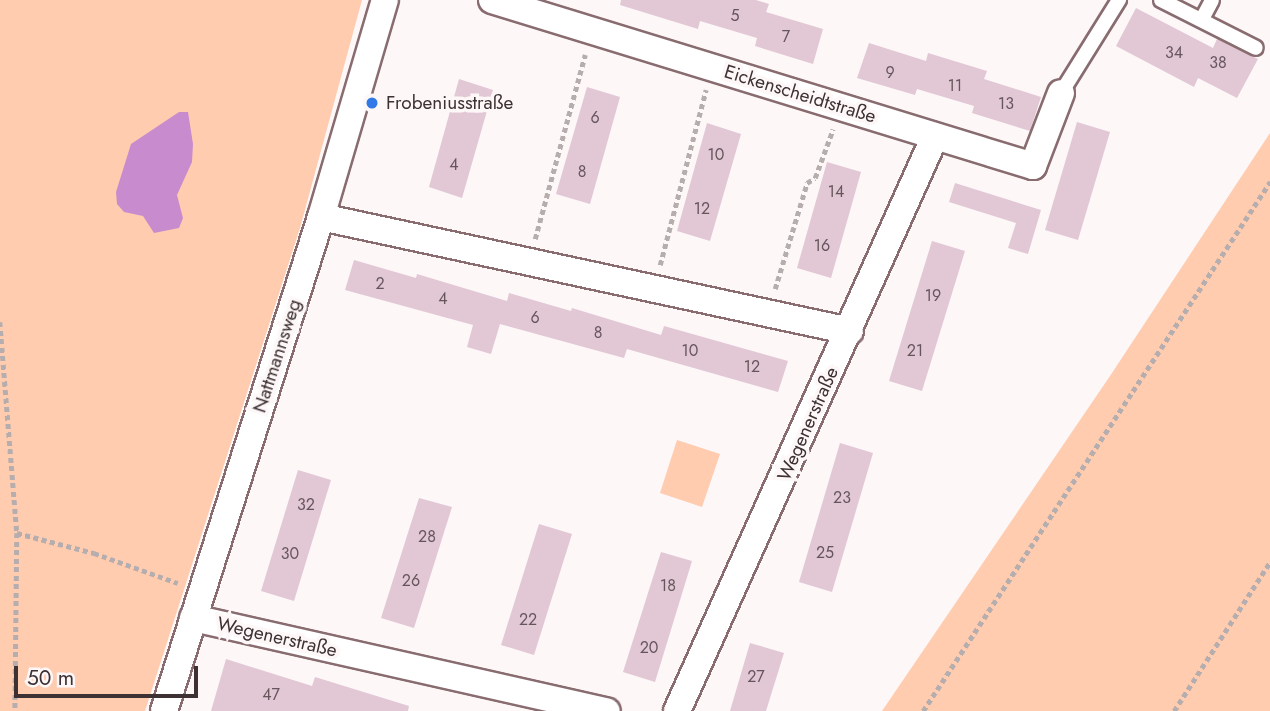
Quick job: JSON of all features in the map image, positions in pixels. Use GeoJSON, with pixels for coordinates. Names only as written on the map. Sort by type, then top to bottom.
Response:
{"type":"FeatureCollection","features":[{"type":"Feature","properties":{"kind":"street","name":"Nattmannsweg"},"geometry":{"type":"LineString","coordinates":[[164,711],[321,217],[385,0]]}},
{"type":"Feature","properties":{"kind":"street","name":"Eickenscheidtstraße"},"geometry":{"type":"LineString","coordinates":[[492,0],[1033,166],[1061,93]]}},
{"type":"Feature","properties":{"kind":"street","name":"Wegenerstraße"},"geometry":{"type":"LineString","coordinates":[[677,711],[850,331],[934,136]]}},
{"type":"Feature","properties":{"kind":"street"},"geometry":{"type":"LineString","coordinates":[[321,217],[850,331]]}},
{"type":"Feature","properties":{"kind":"street","name":"Wegenerstraße"},"geometry":{"type":"LineString","coordinates":[[193,618],[607,711]]}},
{"type":"Feature","properties":{"kind":"lane"},"geometry":{"type":"LineString","coordinates":[[1061,93],[1119,0]]}},
{"type":"Feature","properties":{"kind":"lane"},"geometry":{"type":"LineString","coordinates":[[1161,0],[1256,48]]}},
{"type":"Feature","properties":{"kind":"lane"},"geometry":{"type":"LineString","coordinates":[[1202,19],[1212,0]]}},
{"type":"Feature","properties":{"kind":"path"},"geometry":{"type":"LineString","coordinates":[[529,262],[592,30]]}},
{"type":"Feature","properties":{"kind":"path"},"geometry":{"type":"LineString","coordinates":[[654,289],[712,67]]}},
{"type":"Feature","properties":{"kind":"path"},"geometry":{"type":"LineString","coordinates":[[768,313],[807,183],[816,178],[841,107]]}},
{"type":"Feature","properties":{"kind":"path"},"geometry":{"type":"LineString","coordinates":[[923,711],[1270,181]]}},
{"type":"Feature","properties":{"kind":"path"},"geometry":{"type":"LineString","coordinates":[[0,322],[17,533],[15,711]]}},
{"type":"Feature","properties":{"kind":"path"},"geometry":{"type":"LineString","coordinates":[[17,533],[94,553],[202,592]]}},
{"type":"Feature","properties":{"kind":"path"},"geometry":{"type":"LineString","coordinates":[[1174,711],[1270,562]]}},
{"type":"Feature","properties":{"kind":"shaded area"},"geometry":{"type":"Polygon","coordinates":[[[0,0],[362,0],[300,228],[145,711],[0,711],[0,0]]]}},
{"type":"Feature","properties":{"kind":"shaded area"},"geometry":{"type":"Polygon","coordinates":[[[179,112],[188,112],[193,144],[192,162],[177,195],[183,218],[179,228],[154,233],[143,216],[124,212],[117,204],[116,192],[131,144],[179,112]]]}},
{"type":"Feature","properties":{"kind":"shaded area"},"geometry":{"type":"Polygon","coordinates":[[[1270,133],[1270,711],[882,711],[1110,376],[1270,133]]]}},
{"type":"Feature","properties":{"kind":"shaded area"},"geometry":{"type":"Polygon","coordinates":[[[677,440],[720,454],[702,507],[660,493],[677,440]]]}},
{"type":"Feature","properties":{"kind":"building"},"geometry":{"type":"Polygon","coordinates":[[[621,0],[756,0],[769,4],[766,12],[823,29],[813,64],[755,46],[757,38],[700,21],[698,29],[620,5],[621,0]]]}},
{"type":"Feature","properties":{"kind":"building"},"geometry":{"type":"Polygon","coordinates":[[[1136,8],[1213,48],[1217,39],[1258,59],[1237,98],[1198,78],[1194,87],[1116,46],[1136,8]]]}},
{"type":"Feature","properties":{"kind":"building"},"geometry":{"type":"Polygon","coordinates":[[[869,43],[926,61],[928,53],[987,71],[984,79],[1041,97],[1030,131],[972,113],[974,106],[917,89],[915,95],[857,78],[869,43]]]}},
{"type":"Feature","properties":{"kind":"building"},"geometry":{"type":"Polygon","coordinates":[[[459,79],[493,90],[462,198],[429,187],[459,79]]]}},
{"type":"Feature","properties":{"kind":"building"},"geometry":{"type":"Polygon","coordinates":[[[587,87],[620,97],[590,204],[556,194],[587,87]]]}},
{"type":"Feature","properties":{"kind":"building"},"geometry":{"type":"Polygon","coordinates":[[[1077,122],[1110,132],[1078,240],[1045,230],[1077,122]]]}},
{"type":"Feature","properties":{"kind":"building"},"geometry":{"type":"Polygon","coordinates":[[[707,123],[741,134],[710,241],[677,231],[707,123]]]}},
{"type":"Feature","properties":{"kind":"building"},"geometry":{"type":"Polygon","coordinates":[[[827,162],[861,172],[831,278],[797,268],[827,162]]]}},
{"type":"Feature","properties":{"kind":"building"},"geometry":{"type":"Polygon","coordinates":[[[955,183],[1041,210],[1028,254],[1008,248],[1016,223],[949,202],[955,183]]]}},
{"type":"Feature","properties":{"kind":"building"},"geometry":{"type":"Polygon","coordinates":[[[932,241],[965,251],[922,391],[889,381],[932,241]]]}},
{"type":"Feature","properties":{"kind":"building"},"geometry":{"type":"Polygon","coordinates":[[[354,260],[416,278],[417,274],[507,301],[509,293],[571,311],[572,308],[661,335],[664,326],[788,361],[778,392],[627,349],[624,358],[500,324],[491,354],[467,347],[473,325],[345,290],[354,260]]]}},
{"type":"Feature","properties":{"kind":"building"},"geometry":{"type":"Polygon","coordinates":[[[840,443],[873,453],[832,592],[799,582],[840,443]]]}},
{"type":"Feature","properties":{"kind":"building"},"geometry":{"type":"Polygon","coordinates":[[[298,470],[331,480],[294,601],[261,591],[298,470]]]}},
{"type":"Feature","properties":{"kind":"building"},"geometry":{"type":"Polygon","coordinates":[[[419,498],[452,507],[414,628],[381,618],[419,498]]]}},
{"type":"Feature","properties":{"kind":"building"},"geometry":{"type":"Polygon","coordinates":[[[539,524],[572,534],[534,655],[501,645],[539,524]]]}},
{"type":"Feature","properties":{"kind":"building"},"geometry":{"type":"Polygon","coordinates":[[[661,552],[692,561],[655,682],[623,672],[661,552]]]}},
{"type":"Feature","properties":{"kind":"building"},"geometry":{"type":"Polygon","coordinates":[[[750,643],[784,653],[766,711],[730,711],[750,643]]]}},
{"type":"Feature","properties":{"kind":"building"},"geometry":{"type":"Polygon","coordinates":[[[226,659],[312,686],[315,677],[409,706],[408,711],[211,711],[226,659]]]}},
{"type":"Feature","properties":{"kind":"place","name":"Frobeniusstraße"},"geometry":{"type":"Point","coordinates":[372,103]}}]}
